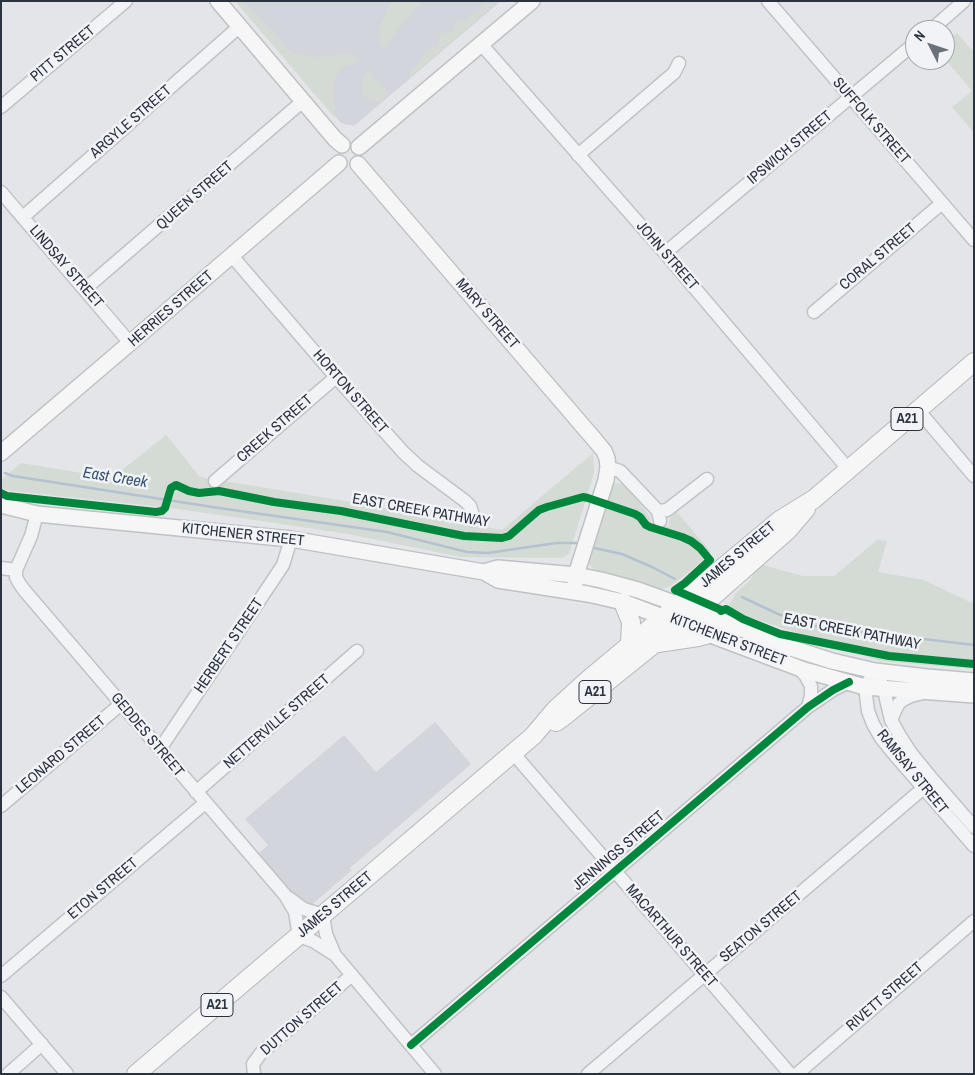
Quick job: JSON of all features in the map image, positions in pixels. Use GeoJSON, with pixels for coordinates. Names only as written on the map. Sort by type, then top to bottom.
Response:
{"type":"FeatureCollection","features":[{"type":"Feature","properties":{"kind":"highway","name":"JAMES STREET"},"geometry":{"type":"LineString","coordinates":[[136,1074],[515,752],[533,736],[555,710],[630,644],[780,520],[814,499],[974,362]]}},
{"type":"Feature","properties":{"kind":"highway","name":"JAMES STREET"},"geometry":{"type":"LineString","coordinates":[[533,736],[562,718],[696,611],[788,530],[814,499]]}},
{"type":"Feature","properties":{"kind":"highway"},"geometry":{"type":"LineString","coordinates":[[623,602],[631,622],[630,644]]}},
{"type":"Feature","properties":{"kind":"highway"},"geometry":{"type":"LineString","coordinates":[[656,644],[709,634]]}},
{"type":"Feature","properties":{"kind":"main road"},"geometry":{"type":"LineString","coordinates":[[218,1],[342,145]]}},
{"type":"Feature","properties":{"kind":"main road"},"geometry":{"type":"LineString","coordinates":[[359,147],[532,1]]}},
{"type":"Feature","properties":{"kind":"main road"},"geometry":{"type":"LineString","coordinates":[[349,142],[359,147],[362,158],[358,164],[350,168],[339,164],[336,153],[342,145],[349,142]]}},
{"type":"Feature","properties":{"kind":"main road","name":"HERRIES STREET"},"geometry":{"type":"LineString","coordinates":[[1,453],[339,164]]}},
{"type":"Feature","properties":{"kind":"main road","name":"MARY STREET"},"geometry":{"type":"LineString","coordinates":[[358,164],[604,451],[608,467]]}},
{"type":"Feature","properties":{"kind":"main road"},"geometry":{"type":"LineString","coordinates":[[574,592],[576,575],[606,480],[608,467]]}},
{"type":"Feature","properties":{"kind":"main road","name":"KITCHENER STREET"},"geometry":{"type":"LineString","coordinates":[[1,504],[37,514],[291,539],[484,572],[498,580],[605,597],[623,602],[797,666],[849,682],[884,688],[974,695]]}},
{"type":"Feature","properties":{"kind":"main road"},"geometry":{"type":"LineString","coordinates":[[6,515],[37,514]]}},
{"type":"Feature","properties":{"kind":"main road","name":"KITCHENER STREET"},"geometry":{"type":"LineString","coordinates":[[484,572],[498,568],[576,575],[612,582],[678,604],[791,648],[875,672],[974,681]]}},
{"type":"Feature","properties":{"kind":"street","name":"PITT STREET"},"geometry":{"type":"LineString","coordinates":[[1,107],[126,1]]}},
{"type":"Feature","properties":{"kind":"street","name":"SUFFOLK STREET"},"geometry":{"type":"LineString","coordinates":[[768,1],[974,240]]}},
{"type":"Feature","properties":{"kind":"street"},"geometry":{"type":"LineString","coordinates":[[942,20],[964,1]]}},
{"type":"Feature","properties":{"kind":"street","name":"ARGYLE STREET"},"geometry":{"type":"LineString","coordinates":[[23,217],[240,26]]}},
{"type":"Feature","properties":{"kind":"street","name":"JOHN STREET"},"geometry":{"type":"LineString","coordinates":[[481,44],[665,253],[849,470]]}},
{"type":"Feature","properties":{"kind":"street","name":"IPSWICH STREET"},"geometry":{"type":"LineString","coordinates":[[665,253],[905,51]]}},
{"type":"Feature","properties":{"kind":"street"},"geometry":{"type":"LineString","coordinates":[[578,155],[674,73],[679,63]]}},
{"type":"Feature","properties":{"kind":"street","name":"QUEEN STREET"},"geometry":{"type":"LineString","coordinates":[[86,290],[304,101]]}},
{"type":"Feature","properties":{"kind":"street","name":"LINDSAY STREET"},"geometry":{"type":"LineString","coordinates":[[2,193],[130,343]]}},
{"type":"Feature","properties":{"kind":"street","name":"CORAL STREET"},"geometry":{"type":"LineString","coordinates":[[814,312],[942,203]]}},
{"type":"Feature","properties":{"kind":"street","name":"HORTON STREET"},"geometry":{"type":"LineString","coordinates":[[232,256],[403,452],[418,466],[466,501],[472,512],[472,520]]}},
{"type":"Feature","properties":{"kind":"street","name":"CREEK STREET"},"geometry":{"type":"LineString","coordinates":[[215,481],[336,377]]}},
{"type":"Feature","properties":{"kind":"street"},"geometry":{"type":"LineString","coordinates":[[918,410],[974,476]]}},
{"type":"Feature","properties":{"kind":"street"},"geometry":{"type":"LineString","coordinates":[[608,467],[620,471],[659,516],[707,479]]}},
{"type":"Feature","properties":{"kind":"street"},"geometry":{"type":"LineString","coordinates":[[1,568],[16,570],[37,514]]}},
{"type":"Feature","properties":{"kind":"street","name":"HERBERT STREET"},"geometry":{"type":"LineString","coordinates":[[160,749],[283,565],[291,539]]}},
{"type":"Feature","properties":{"kind":"street","name":"GEDDES STREET"},"geometry":{"type":"LineString","coordinates":[[16,570],[16,577],[24,590],[285,895],[295,912],[299,936]]}},
{"type":"Feature","properties":{"kind":"street","name":"NETTERVILLE STREET"},"geometry":{"type":"LineString","coordinates":[[196,792],[357,651]]}},
{"type":"Feature","properties":{"kind":"street"},"geometry":{"type":"LineString","coordinates":[[797,666],[811,686],[808,707]]}},
{"type":"Feature","properties":{"kind":"street"},"geometry":{"type":"LineString","coordinates":[[865,686],[875,672]]}},
{"type":"Feature","properties":{"kind":"street","name":"RAMSAY STREET"},"geometry":{"type":"LineString","coordinates":[[875,672],[884,688],[892,720],[900,736],[928,784],[974,846]]}},
{"type":"Feature","properties":{"kind":"street","name":"JENNINGS STREET"},"geometry":{"type":"LineString","coordinates":[[411,1045],[808,707],[849,682]]}},
{"type":"Feature","properties":{"kind":"street","name":"RAMSAY STREET"},"geometry":{"type":"LineString","coordinates":[[865,686],[868,711],[881,738],[974,827]]}},
{"type":"Feature","properties":{"kind":"street"},"geometry":{"type":"LineString","coordinates":[[892,720],[895,711],[903,700],[910,696],[928,692]]}},
{"type":"Feature","properties":{"kind":"street","name":"LEONARD STREET"},"geometry":{"type":"LineString","coordinates":[[1,806],[121,704]]}},
{"type":"Feature","properties":{"kind":"street","name":"MACARTHUR STREET"},"geometry":{"type":"LineString","coordinates":[[515,752],[520,761],[790,1074]]}},
{"type":"Feature","properties":{"kind":"street","name":"SEATON STREET"},"geometry":{"type":"LineString","coordinates":[[588,1074],[928,784]]}},
{"type":"Feature","properties":{"kind":"street","name":"ETON STREET"},"geometry":{"type":"LineString","coordinates":[[1,976],[205,803]]}},
{"type":"Feature","properties":{"kind":"street","name":"GEDDES STREET"},"geometry":{"type":"LineString","coordinates":[[285,895],[304,909],[323,915]]}},
{"type":"Feature","properties":{"kind":"street"},"geometry":{"type":"LineString","coordinates":[[323,915],[326,934],[335,955]]}},
{"type":"Feature","properties":{"kind":"street","name":"RIVETT STREET"},"geometry":{"type":"LineString","coordinates":[[796,1074],[974,921]]}},
{"type":"Feature","properties":{"kind":"street"},"geometry":{"type":"LineString","coordinates":[[299,936],[313,941],[335,955],[436,1074]]}},
{"type":"Feature","properties":{"kind":"street","name":"DUTTON STREET"},"geometry":{"type":"LineString","coordinates":[[254,1069],[261,1053],[352,975]]}},
{"type":"Feature","properties":{"kind":"street"},"geometry":{"type":"LineString","coordinates":[[1,997],[67,1074]]}},
{"type":"Feature","properties":{"kind":"street"},"geometry":{"type":"LineString","coordinates":[[8,1074],[42,1044]]}},
{"type":"Feature","properties":{"kind":"shaded area"},"geometry":{"type":"Polygon","coordinates":[[[235,1],[501,1],[354,126],[341,123],[235,1]]]}},
{"type":"Feature","properties":{"kind":"shaded area"},"geometry":{"type":"Polygon","coordinates":[[[235,1],[243,1],[292,53],[312,57],[346,54],[360,59],[343,67],[335,78],[333,94],[336,117],[334,117],[235,1]]]}},
{"type":"Feature","properties":{"kind":"shaded area"},"geometry":{"type":"Polygon","coordinates":[[[391,1],[422,1],[385,47],[382,48],[379,41],[380,29],[391,1]]]}},
{"type":"Feature","properties":{"kind":"shaded area"},"geometry":{"type":"Polygon","coordinates":[[[487,2],[494,5],[410,77],[408,72],[415,67],[430,49],[438,45],[441,33],[454,31],[455,23],[475,14],[487,2]]]}},
{"type":"Feature","properties":{"kind":"shaded area"},"geometry":{"type":"Polygon","coordinates":[[[957,33],[974,52],[974,133],[952,107],[972,91],[954,70],[955,35],[957,33]]]}},
{"type":"Feature","properties":{"kind":"shaded area"},"geometry":{"type":"Polygon","coordinates":[[[368,71],[386,89],[388,94],[380,102],[368,99],[362,94],[363,77],[368,71]]]}},
{"type":"Feature","properties":{"kind":"shaded area"},"geometry":{"type":"Polygon","coordinates":[[[166,435],[200,477],[369,505],[502,530],[593,453],[594,473],[569,554],[562,558],[461,557],[348,534],[163,507],[11,491],[1,488],[1,480],[21,463],[112,478],[166,435]]]}},
{"type":"Feature","properties":{"kind":"shaded area"},"geometry":{"type":"Polygon","coordinates":[[[617,483],[624,485],[643,507],[650,517],[651,524],[669,526],[670,515],[676,511],[711,552],[669,587],[658,590],[593,569],[588,560],[608,490],[617,483]]]}},
{"type":"Feature","properties":{"kind":"shaded area"},"geometry":{"type":"Polygon","coordinates":[[[877,540],[887,541],[878,572],[924,580],[974,604],[974,669],[880,661],[735,612],[729,606],[735,594],[763,565],[803,576],[834,576],[877,540]]]}},
{"type":"Feature","properties":{"kind":"shaded area"},"geometry":{"type":"Polygon","coordinates":[[[435,722],[471,764],[350,868],[352,870],[309,907],[302,905],[258,854],[268,845],[245,819],[343,736],[376,772],[435,722]]]}},
{"type":"Feature","properties":{"kind":"waterway","name":"East Creek"},"geometry":{"type":"LineString","coordinates":[[5,473],[13,476],[219,508],[387,532],[467,552],[488,553],[556,543],[576,543]]}},
{"type":"Feature","properties":{"kind":"waterway","name":"East Creek"},"geometry":{"type":"LineString","coordinates":[[594,548],[622,554],[675,579]]}},
{"type":"Feature","properties":{"kind":"waterway","name":"East Creek"},"geometry":{"type":"LineString","coordinates":[[742,597],[778,614],[814,626],[974,645]]}},
{"type":"Feature","properties":{"kind":"cycle path","name":"EAST CREEK PATHWAY"},"geometry":{"type":"LineString","coordinates":[[1,493],[7,496],[156,512],[162,511],[165,508],[171,488],[176,485],[199,493],[219,491],[274,502],[341,511],[464,536],[502,538],[509,536],[539,510],[583,497],[635,514],[646,525],[682,537],[700,548],[710,560],[675,590],[721,611],[726,609],[743,619],[780,634],[889,656],[974,664]]}},
{"type":"Feature","properties":{"kind":"cycle path"},"geometry":{"type":"LineString","coordinates":[[411,1045],[808,707],[849,682]]}}]}
